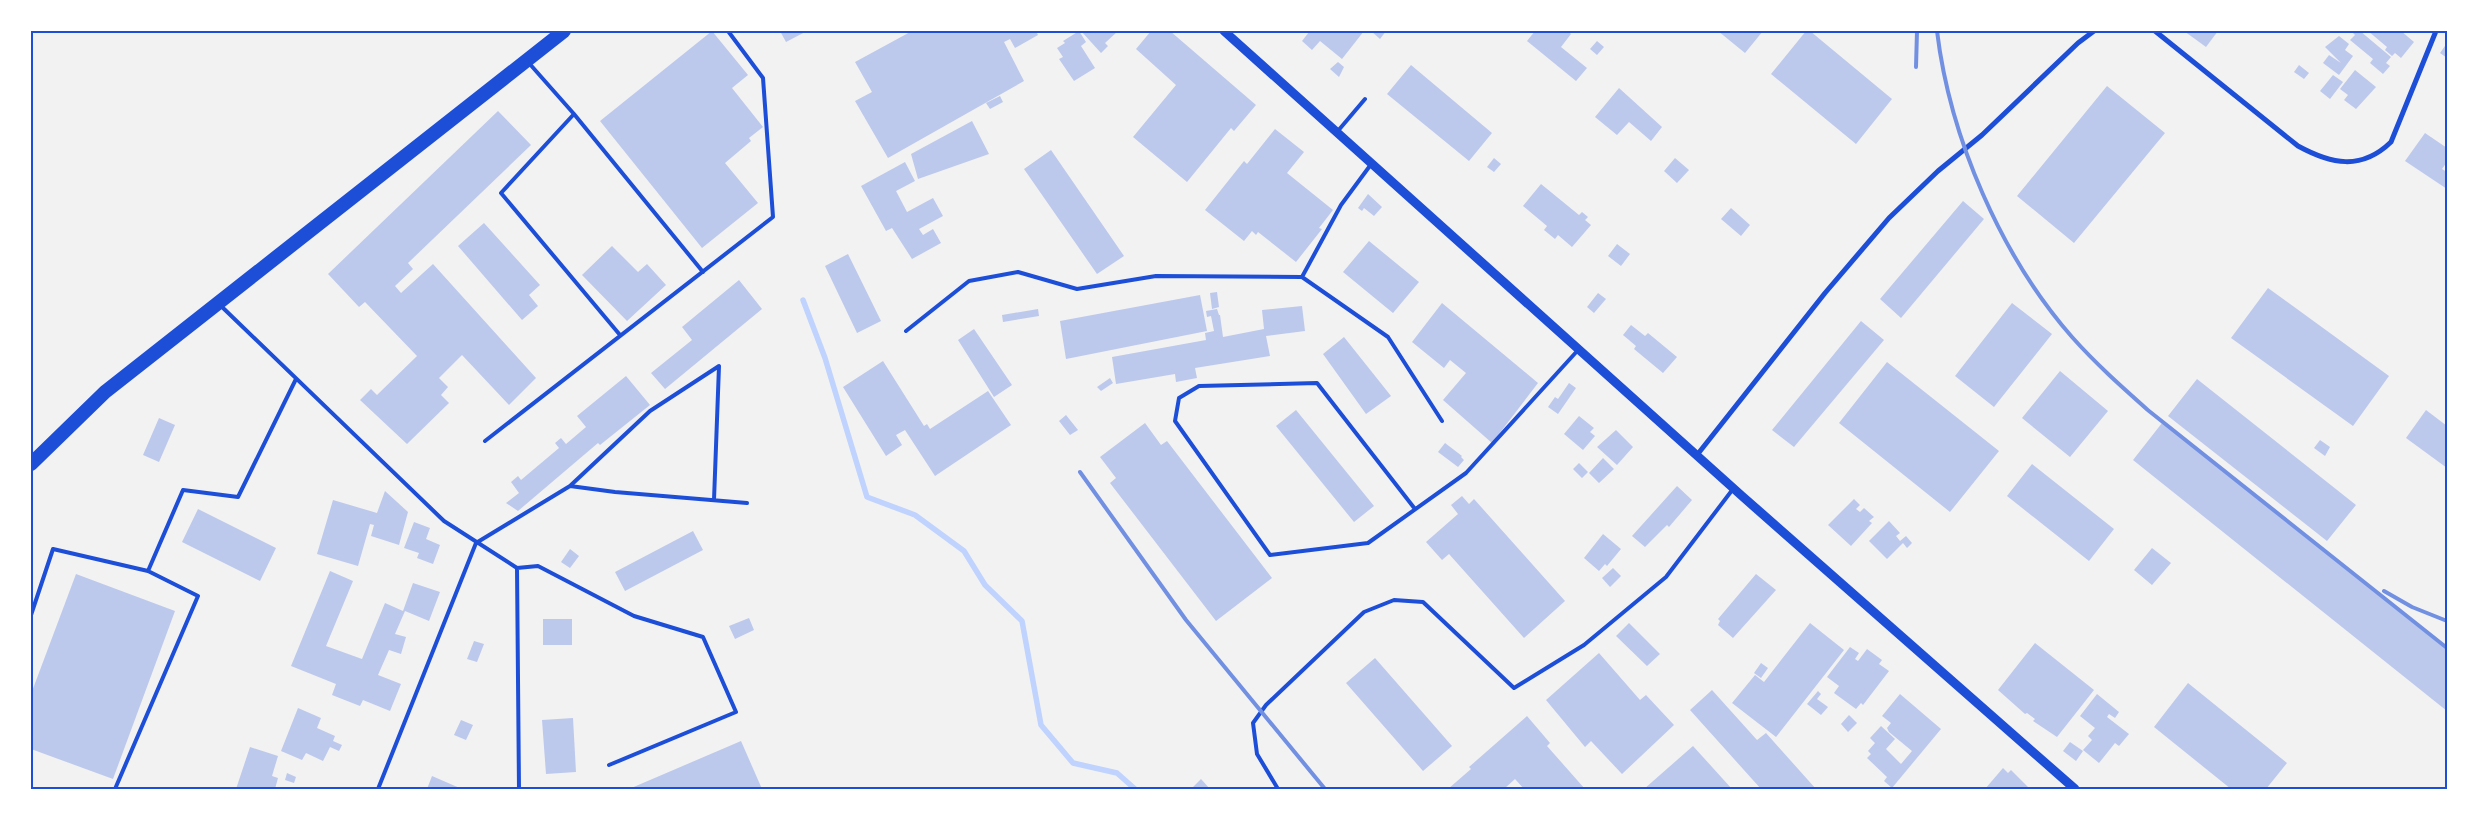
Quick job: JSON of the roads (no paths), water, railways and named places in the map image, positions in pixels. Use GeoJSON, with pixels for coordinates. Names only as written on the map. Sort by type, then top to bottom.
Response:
{"type":"FeatureCollection","features":[{"type":"Feature","properties":{"kind":"highway"},"geometry":{"type":"LineString","coordinates":[[31,464],[105,392],[564,31]]}},
{"type":"Feature","properties":{"kind":"street"},"geometry":{"type":"LineString","coordinates":[[1224,31],[1734,489],[2075,789]]}},
{"type":"Feature","properties":{"kind":"street"},"geometry":{"type":"LineString","coordinates":[[1697,454],[1825,293],[1889,218],[1938,171],[1982,135],[2078,43],[2094,31]]}},
{"type":"Feature","properties":{"kind":"street"},"geometry":{"type":"LineString","coordinates":[[2155,31],[2298,146],[2320,157],[2338,162],[2349,162],[2369,156],[2391,142],[2436,31]]}},
{"type":"Feature","properties":{"kind":"lane"},"geometry":{"type":"LineString","coordinates":[[485,441],[773,217],[763,78],[728,31]]}},
{"type":"Feature","properties":{"kind":"lane"},"geometry":{"type":"LineString","coordinates":[[526,60],[574,114],[703,272]]}},
{"type":"Feature","properties":{"kind":"lane"},"geometry":{"type":"LineString","coordinates":[[1337,132],[1366,99]]}},
{"type":"Feature","properties":{"kind":"lane"},"geometry":{"type":"LineString","coordinates":[[574,114],[501,193],[620,335]]}},
{"type":"Feature","properties":{"kind":"lane"},"geometry":{"type":"LineString","coordinates":[[1302,277],[1342,205],[1372,163]]}},
{"type":"Feature","properties":{"kind":"lane"},"geometry":{"type":"LineString","coordinates":[[906,331],[969,281],[1018,272],[1077,289],[1156,276],[1302,277],[1388,337],[1442,421]]}},
{"type":"Feature","properties":{"kind":"lane"},"geometry":{"type":"LineString","coordinates":[[218,302],[444,521],[517,568],[538,566],[634,616],[703,637],[736,712],[609,765]]}},
{"type":"Feature","properties":{"kind":"lane"},"geometry":{"type":"LineString","coordinates":[[1415,510],[1317,384],[1199,386],[1179,398],[1175,421],[1270,555],[1368,543],[1415,510],[1466,473],[1579,349]]}},
{"type":"Feature","properties":{"kind":"lane"},"geometry":{"type":"LineString","coordinates":[[378,789],[476,543],[570,486],[650,411],[719,366],[714,500]]}},
{"type":"Feature","properties":{"kind":"lane"},"geometry":{"type":"LineString","coordinates":[[148,571],[183,490],[238,497],[296,379]]}},
{"type":"Feature","properties":{"kind":"lane"},"geometry":{"type":"LineString","coordinates":[[570,486],[615,492],[747,503]]}},
{"type":"Feature","properties":{"kind":"lane"},"geometry":{"type":"LineString","coordinates":[[1278,789],[1257,754],[1253,722],[1266,704],[1364,612],[1394,600],[1423,602],[1514,688],[1584,645],[1666,577],[1734,489]]}},
{"type":"Feature","properties":{"kind":"lane"},"geometry":{"type":"LineString","coordinates":[[31,616],[53,549],[148,571],[198,596],[115,789]]}},
{"type":"Feature","properties":{"kind":"lane"},"geometry":{"type":"LineString","coordinates":[[517,568],[519,789]]}},
{"type":"Feature","properties":{"kind":"waterway"},"geometry":{"type":"LineString","coordinates":[[803,300],[825,358],[867,497],[915,515],[964,551],[985,585],[1022,621],[1041,725],[1073,763],[1117,773],[1135,789]]}},
{"type":"Feature","properties":{"kind":"railway"},"geometry":{"type":"LineString","coordinates":[[1916,67],[1917,31]]}},
{"type":"Feature","properties":{"kind":"railway"},"geometry":{"type":"LineString","coordinates":[[1937,31],[1954,113],[1983,194],[2023,270],[2046,305],[2072,337],[2100,366],[2149,411],[2447,648]]}},
{"type":"Feature","properties":{"kind":"railway"},"geometry":{"type":"LineString","coordinates":[[1080,472],[1186,620],[1325,789]]}},
{"type":"Feature","properties":{"kind":"railway"},"geometry":{"type":"LineString","coordinates":[[2384,591],[2412,607],[2447,621]]}}]}
